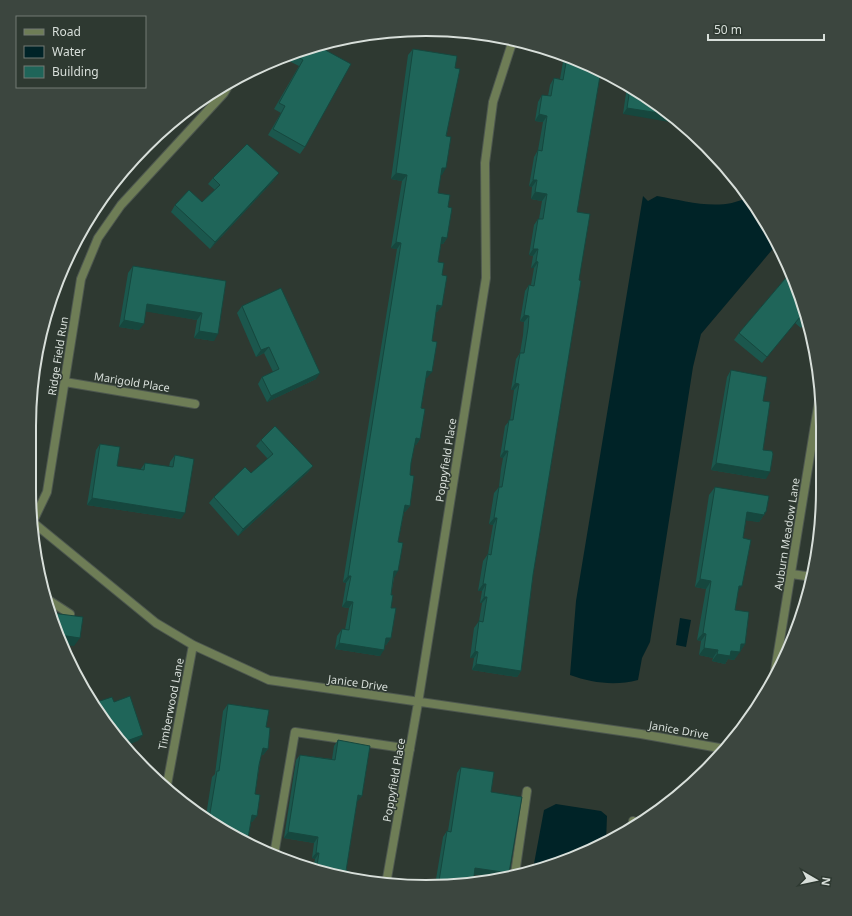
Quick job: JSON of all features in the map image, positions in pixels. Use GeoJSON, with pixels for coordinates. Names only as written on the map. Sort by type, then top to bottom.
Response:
{"type":"FeatureCollection","features":[{"type":"Feature","properties":{"kind":"street","name":"Poppyfield Place"},"geometry":{"type":"LineString","coordinates":[[387,878],[418,703],[486,278],[485,163],[492,102],[511,45]]}},
{"type":"Feature","properties":{"kind":"street","name":"Ridge Field Run"},"geometry":{"type":"LineString","coordinates":[[37,513],[47,492],[81,279],[98,238],[121,205],[225,92]]}},
{"type":"Feature","properties":{"kind":"street","name":"Marigold Place"},"geometry":{"type":"LineString","coordinates":[[65,382],[195,404]]}},
{"type":"Feature","properties":{"kind":"street","name":"Auburn Meadow Lane"},"geometry":{"type":"LineString","coordinates":[[777,660],[816,421]]}},
{"type":"Feature","properties":{"kind":"street","name":"Janice Drive"},"geometry":{"type":"LineString","coordinates":[[38,526],[156,623],[193,645],[269,680],[418,703],[641,734],[718,748]]}},
{"type":"Feature","properties":{"kind":"street"},"geometry":{"type":"LineString","coordinates":[[792,574],[806,577]]}},
{"type":"Feature","properties":{"kind":"street"},"geometry":{"type":"LineString","coordinates":[[53,603],[70,614]]}},
{"type":"Feature","properties":{"kind":"street","name":"Timberwood Lane"},"geometry":{"type":"LineString","coordinates":[[167,782],[193,645]]}},
{"type":"Feature","properties":{"kind":"street"},"geometry":{"type":"LineString","coordinates":[[275,849],[295,732],[410,749]]}},
{"type":"Feature","properties":{"kind":"street"},"geometry":{"type":"LineString","coordinates":[[516,870],[528,791]]}},
{"type":"Feature","properties":{"kind":"water"},"geometry":{"type":"Polygon","coordinates":[[[643,196],[648,201],[657,196],[715,205],[726,204],[742,199],[764,231],[773,249],[701,334],[693,367],[650,642],[642,658],[638,680],[621,683],[604,683],[570,675],[576,601],[643,196]]]}},
{"type":"Feature","properties":{"kind":"water"},"geometry":{"type":"Polygon","coordinates":[[[680,618],[691,620],[686,647],[676,645],[680,618]]]}},
{"type":"Feature","properties":{"kind":"water"},"geometry":{"type":"Polygon","coordinates":[[[556,804],[601,811],[607,816],[606,836],[575,850],[534,865],[544,810],[556,804]]]}},
{"type":"Feature","properties":{"kind":"building"},"geometry":{"type":"Polygon","coordinates":[[[324,49],[351,64],[305,147],[273,129],[285,106],[279,103],[303,60],[299,58],[324,49]]]}},
{"type":"Feature","properties":{"kind":"building"},"geometry":{"type":"Polygon","coordinates":[[[413,49],[457,56],[455,68],[460,69],[446,136],[451,137],[446,168],[442,168],[438,193],[450,195],[448,207],[452,208],[447,238],[442,237],[438,262],[444,263],[442,275],[447,276],[442,306],[437,305],[432,341],[437,342],[432,372],[427,371],[421,408],[425,409],[420,439],[416,438],[411,463],[410,475],[414,476],[410,506],[405,505],[398,542],[403,543],[398,571],[394,571],[391,595],[393,595],[391,608],[396,608],[391,638],[386,638],[384,650],[339,643],[342,629],[349,630],[353,602],[346,601],[351,576],[348,576],[401,243],[396,242],[407,175],[396,173],[413,49]]]}},
{"type":"Feature","properties":{"kind":"building"},"geometry":{"type":"Polygon","coordinates":[[[566,63],[600,77],[577,212],[590,214],[579,280],[581,281],[533,575],[521,671],[476,664],[478,652],[475,651],[479,621],[483,622],[487,597],[484,597],[486,584],[483,584],[488,554],[491,555],[497,518],[494,518],[499,487],[502,487],[508,451],[504,451],[509,420],[513,420],[519,384],[515,383],[520,353],[524,353],[528,328],[529,316],[524,315],[529,285],[534,286],[538,262],[536,261],[538,249],[533,249],[538,219],[543,219],[547,194],[535,192],[537,180],[533,180],[538,150],[542,151],[547,116],[539,114],[542,95],[551,96],[554,78],[563,80],[566,63]]]}},
{"type":"Feature","properties":{"kind":"building"},"geometry":{"type":"Polygon","coordinates":[[[629,93],[657,113],[627,108],[629,93]]]}},
{"type":"Feature","properties":{"kind":"building"},"geometry":{"type":"Polygon","coordinates":[[[247,144],[279,173],[215,242],[175,205],[189,190],[202,202],[220,185],[213,178],[247,144]]]}},
{"type":"Feature","properties":{"kind":"building"},"geometry":{"type":"Polygon","coordinates":[[[133,266],[226,281],[218,334],[199,331],[202,313],[147,304],[144,324],[124,320],[133,266]]]}},
{"type":"Feature","properties":{"kind":"building"},"geometry":{"type":"Polygon","coordinates":[[[786,277],[800,317],[767,357],[739,333],[786,277]]]}},
{"type":"Feature","properties":{"kind":"building"},"geometry":{"type":"Polygon","coordinates":[[[281,288],[320,373],[271,396],[262,377],[279,369],[269,347],[261,350],[242,306],[281,288]]]}},
{"type":"Feature","properties":{"kind":"building"},"geometry":{"type":"Polygon","coordinates":[[[731,370],[767,377],[763,401],[770,402],[763,450],[772,451],[773,454],[770,472],[716,463],[731,370]]]}},
{"type":"Feature","properties":{"kind":"building"},"geometry":{"type":"Polygon","coordinates":[[[275,426],[313,466],[243,529],[214,497],[245,467],[251,473],[273,454],[261,440],[275,426]]]}},
{"type":"Feature","properties":{"kind":"building"},"geometry":{"type":"Polygon","coordinates":[[[100,444],[120,447],[117,466],[144,470],[145,463],[173,467],[175,455],[194,459],[185,513],[92,498],[100,444]]]}},
{"type":"Feature","properties":{"kind":"building"},"geometry":{"type":"Polygon","coordinates":[[[715,487],[769,496],[764,515],[747,512],[743,538],[751,540],[742,586],[739,586],[735,610],[749,612],[745,644],[741,644],[740,652],[731,651],[730,656],[717,654],[718,650],[704,648],[706,634],[703,633],[711,581],[700,579],[715,487]]]}},
{"type":"Feature","properties":{"kind":"building"},"geometry":{"type":"Polygon","coordinates":[[[57,614],[83,617],[80,638],[65,636],[57,614]]]}},
{"type":"Feature","properties":{"kind":"building"},"geometry":{"type":"Polygon","coordinates":[[[130,696],[143,735],[128,741],[98,702],[112,697],[114,702],[130,696]]]}},
{"type":"Feature","properties":{"kind":"building"},"geometry":{"type":"Polygon","coordinates":[[[228,704],[269,710],[266,727],[270,728],[268,749],[263,748],[259,765],[255,794],[260,795],[257,816],[252,815],[248,837],[210,814],[217,771],[219,771],[228,704]]]}},
{"type":"Feature","properties":{"kind":"building"},"geometry":{"type":"Polygon","coordinates":[[[338,740],[370,746],[362,796],[358,795],[346,871],[349,871],[349,873],[317,864],[319,853],[316,853],[318,837],[288,832],[300,755],[335,760],[338,740]]]}},
{"type":"Feature","properties":{"kind":"building"},"geometry":{"type":"Polygon","coordinates":[[[461,767],[494,772],[491,792],[522,797],[509,871],[505,872],[475,868],[474,877],[439,879],[447,831],[451,832],[461,767]]]}}]}
